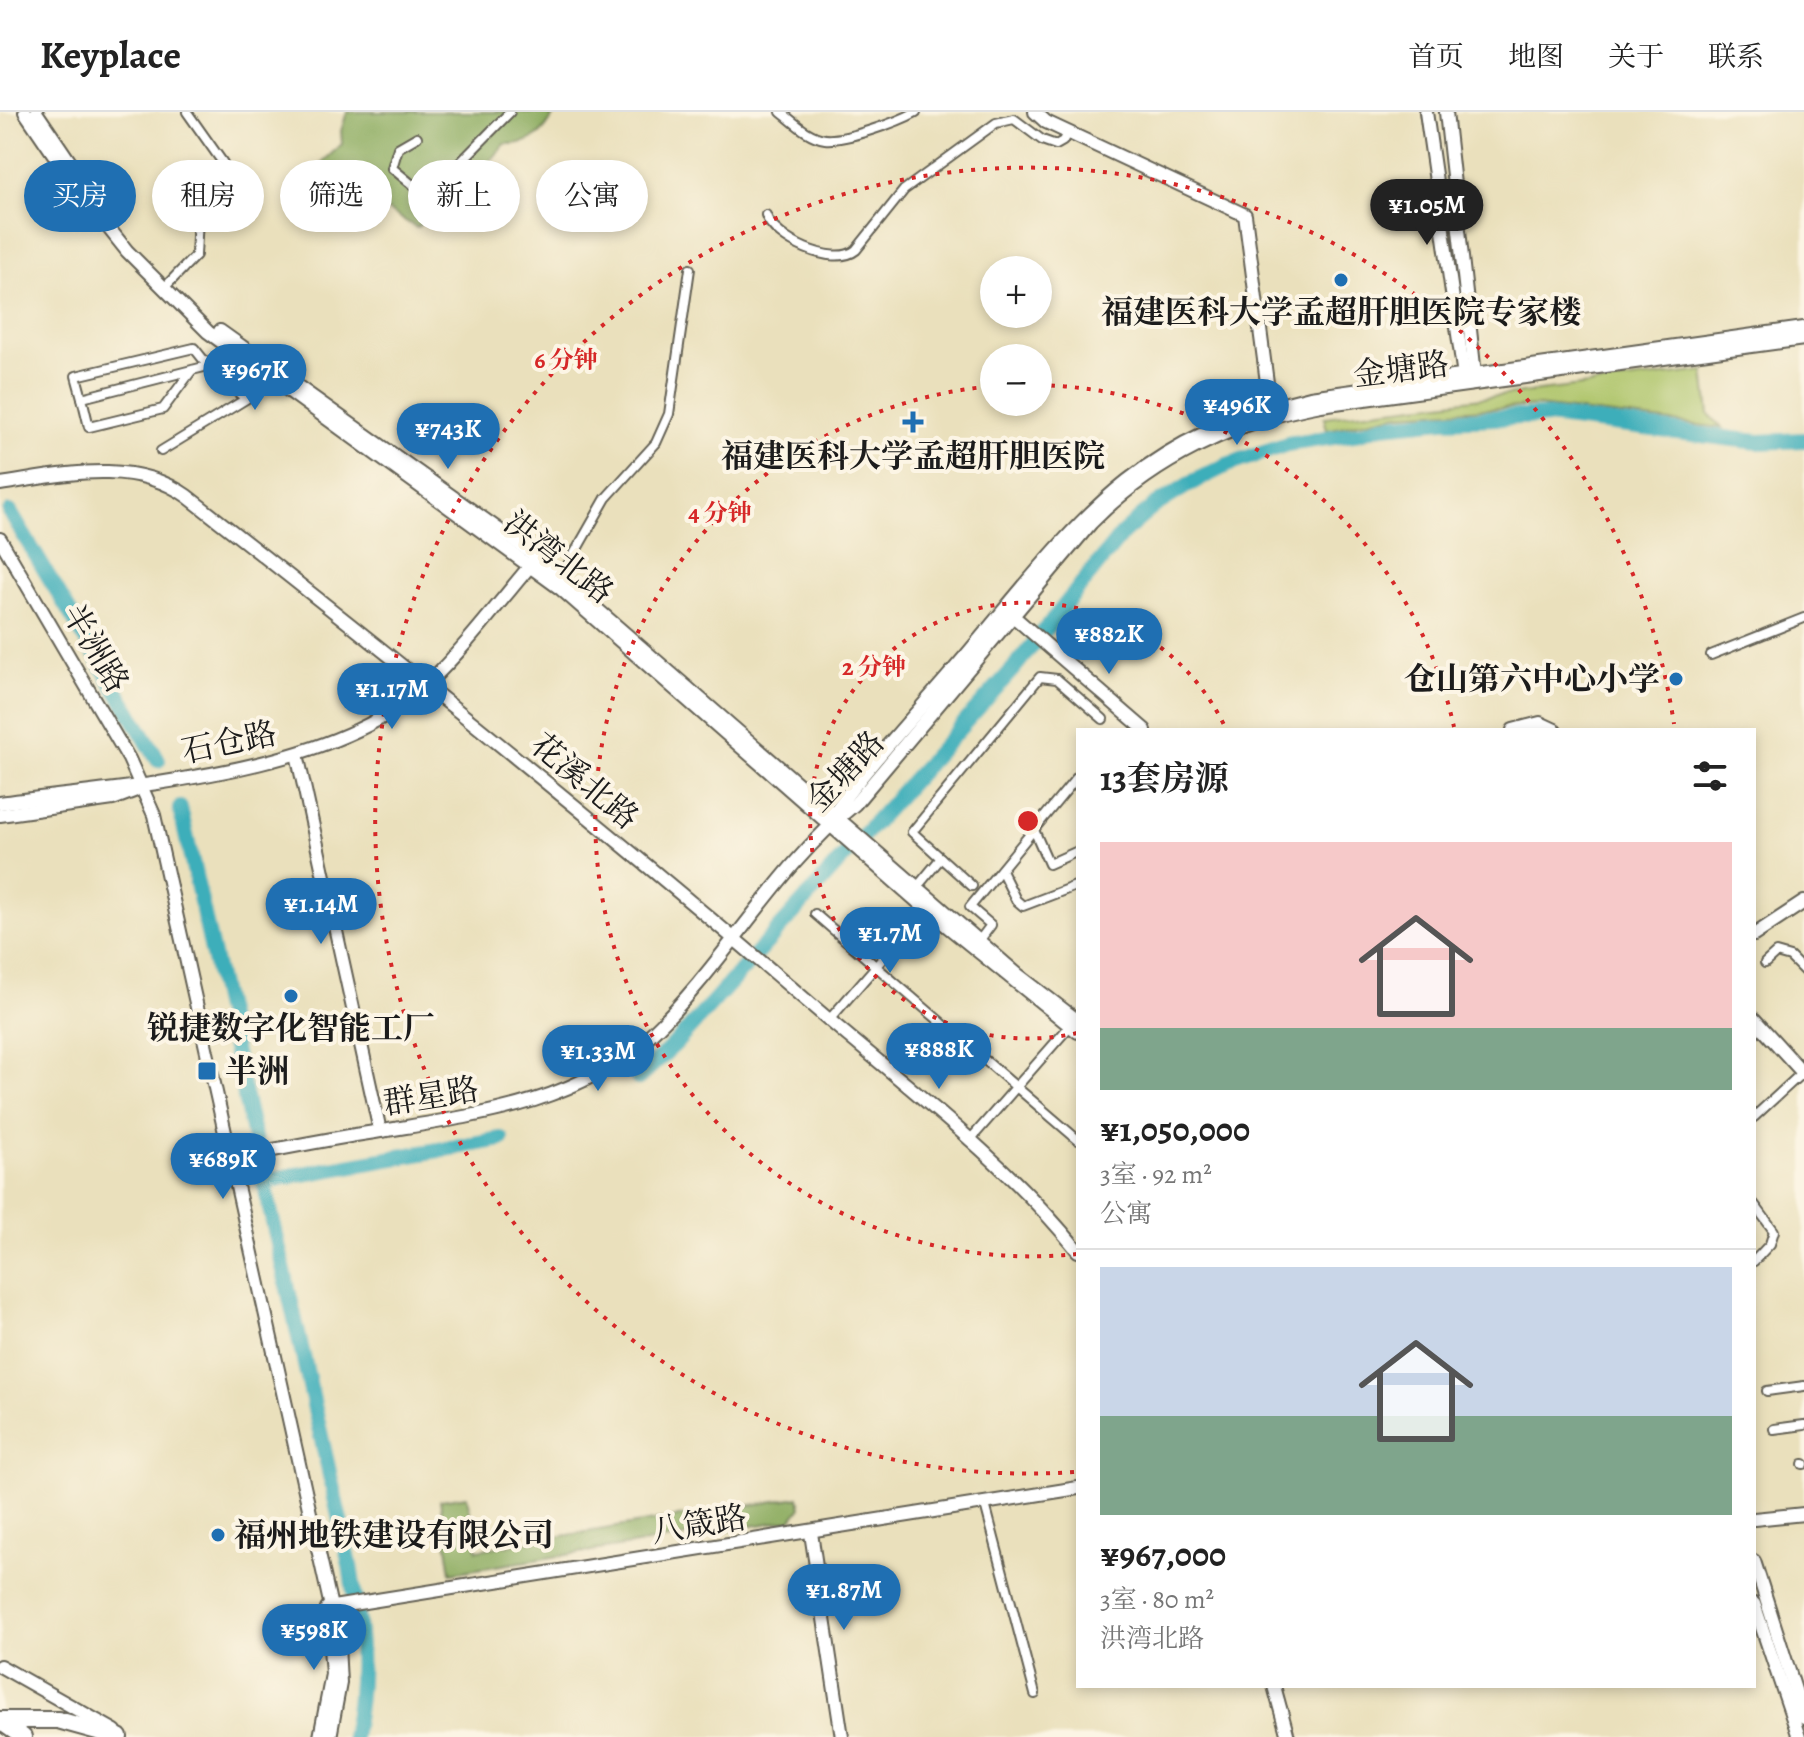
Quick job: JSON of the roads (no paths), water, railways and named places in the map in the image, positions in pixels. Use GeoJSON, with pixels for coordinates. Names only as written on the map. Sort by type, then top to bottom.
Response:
{"type":"FeatureCollection","features":[{"type":"Feature","properties":{"kind":"highway"},"geometry":{"type":"LineString","coordinates":[[2,1722],[58,1720],[119,1737]]}},
{"type":"Feature","properties":{"kind":"highway"},"geometry":{"type":"LineString","coordinates":[[2,1722],[23,1737]]}},
{"type":"Feature","properties":{"kind":"street","name":"洪湾北路"},"geometry":{"type":"LineString","coordinates":[[25,112],[76,187],[166,287],[230,349],[533,561],[561,577],[832,820]]}},
{"type":"Feature","properties":{"kind":"street","name":"洪湾北路"},"geometry":{"type":"LineString","coordinates":[[36,112],[96,200],[166,287]]}},
{"type":"Feature","properties":{"kind":"street"},"geometry":{"type":"LineString","coordinates":[[166,287],[196,255],[199,199],[223,163],[189,116],[199,112]]}},
{"type":"Feature","properties":{"kind":"street"},"geometry":{"type":"LineString","coordinates":[[417,137],[398,148],[392,168],[415,187],[447,176],[510,112]]}},
{"type":"Feature","properties":{"kind":"street"},"geometry":{"type":"LineString","coordinates":[[781,112],[811,135],[826,139],[883,126],[916,112]]}},
{"type":"Feature","properties":{"kind":"street"},"geometry":{"type":"LineString","coordinates":[[1035,112],[1046,122],[1245,215],[1271,411]]}},
{"type":"Feature","properties":{"kind":"street"},"geometry":{"type":"LineString","coordinates":[[1426,112],[1469,375]]}},
{"type":"Feature","properties":{"kind":"street"},"geometry":{"type":"LineString","coordinates":[[1446,112],[1469,375]]}},
{"type":"Feature","properties":{"kind":"street"},"geometry":{"type":"LineString","coordinates":[[766,215],[773,230],[817,254],[847,255],[856,250],[904,190],[996,123],[1014,119],[1042,140],[1056,145],[1063,141],[1067,132]]}},
{"type":"Feature","properties":{"kind":"street"},"geometry":{"type":"LineString","coordinates":[[561,577],[606,498],[663,434],[669,414],[690,269]]}},
{"type":"Feature","properties":{"kind":"street","name":"金塘路"},"geometry":{"type":"LineString","coordinates":[[832,820],[855,804],[1091,523],[1136,483],[1204,442],[1310,397],[1804,328]]}},
{"type":"Feature","properties":{"kind":"street","name":"金塘路"},"geometry":{"type":"LineString","coordinates":[[818,838],[1061,542],[1098,503],[1130,476],[1174,447],[1220,424],[1271,411],[1804,339]]}},
{"type":"Feature","properties":{"kind":"street"},"geometry":{"type":"LineString","coordinates":[[161,451],[246,399],[208,366],[194,348],[76,376],[89,427],[155,412],[170,402],[192,370]]}},
{"type":"Feature","properties":{"kind":"street"},"geometry":{"type":"LineString","coordinates":[[82,398],[208,366]]}},
{"type":"Feature","properties":{"kind":"street","name":"花溪北路"},"geometry":{"type":"LineString","coordinates":[[0,484],[102,471],[167,484],[187,496],[427,684],[752,953],[1018,1184],[1076,1246]]}},
{"type":"Feature","properties":{"kind":"street","name":"半洲路"},"geometry":{"type":"LineString","coordinates":[[0,539],[144,786],[154,815],[335,1607]]}},
{"type":"Feature","properties":{"kind":"street","name":"洪湾北路"},"geometry":{"type":"LineString","coordinates":[[533,561],[859,843],[917,887],[1075,1027]]}},
{"type":"Feature","properties":{"kind":"street","name":"石仓路"},"geometry":{"type":"LineString","coordinates":[[0,803],[144,786],[297,754],[357,730],[427,684],[533,561]]}},
{"type":"Feature","properties":{"kind":"street"},"geometry":{"type":"LineString","coordinates":[[1013,616],[1143,728]]}},
{"type":"Feature","properties":{"kind":"street"},"geometry":{"type":"LineString","coordinates":[[1711,655],[1804,618]]}},
{"type":"Feature","properties":{"kind":"street"},"geometry":{"type":"LineString","coordinates":[[972,886],[912,832],[1037,679],[1048,676],[1057,679],[1103,719]]}},
{"type":"Feature","properties":{"kind":"street"},"geometry":{"type":"LineString","coordinates":[[1521,728],[1540,723],[1551,728]]}},
{"type":"Feature","properties":{"kind":"street"},"geometry":{"type":"LineString","coordinates":[[297,754],[380,1131]]}},
{"type":"Feature","properties":{"kind":"street"},"geometry":{"type":"LineString","coordinates":[[979,941],[991,925],[970,907],[1076,778]]}},
{"type":"Feature","properties":{"kind":"street","name":"石仓路"},"geometry":{"type":"LineString","coordinates":[[0,815],[113,799],[144,786]]}},
{"type":"Feature","properties":{"kind":"street"},"geometry":{"type":"LineString","coordinates":[[1034,830],[1049,864],[1076,852]]}},
{"type":"Feature","properties":{"kind":"street","name":"群星路"},"geometry":{"type":"LineString","coordinates":[[232,1158],[506,1109],[588,1078],[652,1034],[818,838]]}},
{"type":"Feature","properties":{"kind":"street","name":"洪湾北路"},"geometry":{"type":"LineString","coordinates":[[859,843],[926,909],[1075,1027]]}},
{"type":"Feature","properties":{"kind":"street"},"geometry":{"type":"LineString","coordinates":[[917,887],[941,858]]}},
{"type":"Feature","properties":{"kind":"street"},"geometry":{"type":"LineString","coordinates":[[1001,870],[1016,900],[1023,906],[1076,886]]}},
{"type":"Feature","properties":{"kind":"street"},"geometry":{"type":"LineString","coordinates":[[1756,934],[1804,902]]}},
{"type":"Feature","properties":{"kind":"street"},"geometry":{"type":"LineString","coordinates":[[829,1020],[926,909]]}},
{"type":"Feature","properties":{"kind":"street"},"geometry":{"type":"LineString","coordinates":[[815,914],[1076,1138]]}},
{"type":"Feature","properties":{"kind":"street"},"geometry":{"type":"LineString","coordinates":[[1765,963],[1782,953],[1804,971]]}},
{"type":"Feature","properties":{"kind":"street"},"geometry":{"type":"LineString","coordinates":[[1756,1021],[1803,1073],[1756,1115]]}},
{"type":"Feature","properties":{"kind":"street"},"geometry":{"type":"LineString","coordinates":[[969,1141],[1016,1086],[1075,1027]]}},
{"type":"Feature","properties":{"kind":"street"},"geometry":{"type":"LineString","coordinates":[[1756,1207],[1774,1231],[1770,1244],[1756,1259]]}},
{"type":"Feature","properties":{"kind":"street"},"geometry":{"type":"LineString","coordinates":[[1767,1391],[1804,1386]]}},
{"type":"Feature","properties":{"kind":"street"},"geometry":{"type":"LineString","coordinates":[[1774,1429],[1804,1425]]}},
{"type":"Feature","properties":{"kind":"street","name":"八箴路"},"geometry":{"type":"LineString","coordinates":[[335,1607],[1076,1488]]}},
{"type":"Feature","properties":{"kind":"street"},"geometry":{"type":"LineString","coordinates":[[985,1504],[1035,1694]]}},
{"type":"Feature","properties":{"kind":"street"},"geometry":{"type":"LineString","coordinates":[[1756,1519],[1804,1514]]}},
{"type":"Feature","properties":{"kind":"street"},"geometry":{"type":"LineString","coordinates":[[811,1533],[842,1737]]}},
{"type":"Feature","properties":{"kind":"street"},"geometry":{"type":"LineString","coordinates":[[1756,1567],[1804,1718]]}},
{"type":"Feature","properties":{"kind":"street"},"geometry":{"type":"LineString","coordinates":[[320,1737],[332,1674],[335,1607]]}},
{"type":"Feature","properties":{"kind":"street"},"geometry":{"type":"LineString","coordinates":[[330,1737],[340,1683],[335,1607]]}},
{"type":"Feature","properties":{"kind":"street"},"geometry":{"type":"LineString","coordinates":[[1756,1610],[1799,1737]]}},
{"type":"Feature","properties":{"kind":"street"},"geometry":{"type":"LineString","coordinates":[[0,1666],[125,1737]]}},
{"type":"Feature","properties":{"kind":"street"},"geometry":{"type":"LineString","coordinates":[[1275,1688],[1288,1737]]}},
{"type":"Feature","properties":{"kind":"waterway"},"geometry":{"type":"LineString","coordinates":[[638,1078],[676,1043],[1014,668],[1123,533],[1153,507],[1191,483],[1227,465],[1287,444],[1360,433],[1382,426],[1443,420],[1548,416],[1758,442],[1804,440]]}},
{"type":"Feature","properties":{"kind":"waterway"},"geometry":{"type":"LineString","coordinates":[[10,512],[158,760]]}},
{"type":"Feature","properties":{"kind":"waterway"},"geometry":{"type":"LineString","coordinates":[[180,808],[350,1565],[360,1651],[353,1737]]}},
{"type":"Feature","properties":{"kind":"waterway"},"geometry":{"type":"LineString","coordinates":[[263,1181],[501,1139]]}},
{"type":"Feature","properties":{"kind":"place","name":"福建医科大学孟超肝胆医院专家楼"},"geometry":{"type":"Point","coordinates":[1341,280]}},
{"type":"Feature","properties":{"kind":"place","name":"福建医科大学孟超肝胆医院"},"geometry":{"type":"Point","coordinates":[913,422]}},
{"type":"Feature","properties":{"kind":"place","name":"仓山第六中心小学"},"geometry":{"type":"Point","coordinates":[1676,679]}},
{"type":"Feature","properties":{"kind":"place","name":"锐捷数字化智能工厂"},"geometry":{"type":"Point","coordinates":[291,996]}},
{"type":"Feature","properties":{"kind":"place","name":"半洲"},"geometry":{"type":"Point","coordinates":[207,1071]}},
{"type":"Feature","properties":{"kind":"place","name":"福州地铁建设有限公司"},"geometry":{"type":"Point","coordinates":[218,1535]}}]}
